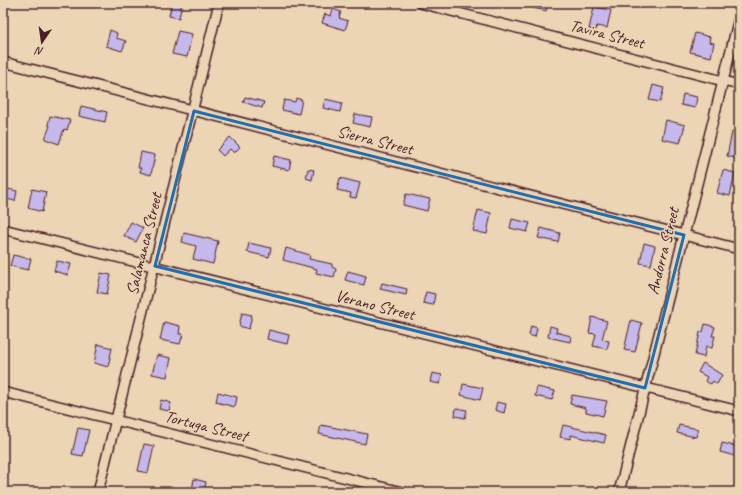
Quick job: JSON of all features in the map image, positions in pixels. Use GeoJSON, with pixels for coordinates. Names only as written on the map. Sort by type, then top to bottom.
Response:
{"type":"FeatureCollection","features":[{"type":"Feature","properties":{"kind":"street","name":"Salamanca Street"},"geometry":{"type":"LineString","coordinates":[[98,492],[194,110],[219,3]]}},
{"type":"Feature","properties":{"kind":"street","name":"Tavira Street"},"geometry":{"type":"LineString","coordinates":[[420,3],[739,85]]}},
{"type":"Feature","properties":{"kind":"street","name":"Andorra Street"},"geometry":{"type":"LineString","coordinates":[[619,492],[739,18]]}},
{"type":"Feature","properties":{"kind":"street","name":"Sierra Street"},"geometry":{"type":"LineString","coordinates":[[3,62],[739,249]]}},
{"type":"Feature","properties":{"kind":"street","name":"Verano Street"},"geometry":{"type":"LineString","coordinates":[[3,229],[739,411]]}},
{"type":"Feature","properties":{"kind":"street","name":"Tortuga Street"},"geometry":{"type":"LineString","coordinates":[[3,392],[402,492]]}},
{"type":"Feature","properties":{"kind":"highlighted area"},"geometry":{"type":"Polygon","coordinates":[[[194,111],[684,235],[645,388],[155,266],[194,111]]]}},
{"type":"Feature","properties":{"kind":"building"},"geometry":{"type":"Polygon","coordinates":[[[172,3],[182,3],[179,18],[169,16],[172,3]]]}},
{"type":"Feature","properties":{"kind":"building"},"geometry":{"type":"Polygon","coordinates":[[[521,3],[548,3],[546,11],[521,5],[521,3]]]}},
{"type":"Feature","properties":{"kind":"building"},"geometry":{"type":"Polygon","coordinates":[[[594,7],[611,10],[607,28],[597,26],[596,30],[589,29],[594,7]]]}},
{"type":"Feature","properties":{"kind":"building"},"geometry":{"type":"Polygon","coordinates":[[[333,9],[341,12],[339,18],[348,21],[345,30],[322,23],[325,14],[331,16],[333,9]]]}},
{"type":"Feature","properties":{"kind":"building"},"geometry":{"type":"Polygon","coordinates":[[[110,30],[117,33],[116,38],[126,41],[122,51],[106,46],[110,30]]]}},
{"type":"Feature","properties":{"kind":"building"},"geometry":{"type":"Polygon","coordinates":[[[178,31],[192,34],[187,57],[172,54],[178,31]]]}},
{"type":"Feature","properties":{"kind":"building"},"geometry":{"type":"Polygon","coordinates":[[[695,33],[710,37],[709,42],[714,43],[711,57],[690,52],[695,33]]]}},
{"type":"Feature","properties":{"kind":"building"},"geometry":{"type":"Polygon","coordinates":[[[653,85],[664,88],[660,102],[649,100],[653,85]]]}},
{"type":"Feature","properties":{"kind":"building"},"geometry":{"type":"Polygon","coordinates":[[[683,94],[697,97],[695,108],[681,105],[683,94]]]}},
{"type":"Feature","properties":{"kind":"building"},"geometry":{"type":"Polygon","coordinates":[[[245,97],[264,102],[262,108],[243,102],[245,97]]]}},
{"type":"Feature","properties":{"kind":"building"},"geometry":{"type":"Polygon","coordinates":[[[296,98],[302,100],[299,114],[282,110],[284,100],[295,102],[296,98]]]}},
{"type":"Feature","properties":{"kind":"building"},"geometry":{"type":"Polygon","coordinates":[[[325,99],[342,103],[340,112],[323,108],[325,99]]]}},
{"type":"Feature","properties":{"kind":"building"},"geometry":{"type":"Polygon","coordinates":[[[81,106],[107,112],[105,122],[79,116],[81,106]]]}},
{"type":"Feature","properties":{"kind":"building"},"geometry":{"type":"Polygon","coordinates":[[[355,114],[372,117],[370,127],[353,123],[355,114]]]}},
{"type":"Feature","properties":{"kind":"building"},"geometry":{"type":"Polygon","coordinates":[[[50,116],[70,120],[67,130],[64,129],[59,144],[45,139],[50,126],[48,125],[50,116]]]}},
{"type":"Feature","properties":{"kind":"building"},"geometry":{"type":"Polygon","coordinates":[[[666,120],[685,125],[680,143],[662,139],[666,120]]]}},
{"type":"Feature","properties":{"kind":"building"},"geometry":{"type":"Polygon","coordinates":[[[732,132],[739,133],[739,159],[727,156],[732,132]]]}},
{"type":"Feature","properties":{"kind":"building"},"geometry":{"type":"Polygon","coordinates":[[[230,137],[240,147],[234,153],[230,149],[223,156],[217,150],[230,137]]]}},
{"type":"Feature","properties":{"kind":"building"},"geometry":{"type":"Polygon","coordinates":[[[141,152],[155,155],[151,175],[140,172],[141,168],[138,168],[141,152]]]}},
{"type":"Feature","properties":{"kind":"building"},"geometry":{"type":"Polygon","coordinates":[[[274,156],[291,160],[289,170],[272,166],[274,156]]]}},
{"type":"Feature","properties":{"kind":"building"},"geometry":{"type":"Polygon","coordinates":[[[308,169],[314,170],[312,180],[306,178],[308,169]]]}},
{"type":"Feature","properties":{"kind":"building"},"geometry":{"type":"Polygon","coordinates":[[[723,170],[735,173],[730,196],[717,193],[723,170]]]}},
{"type":"Feature","properties":{"kind":"building"},"geometry":{"type":"Polygon","coordinates":[[[340,178],[360,183],[356,198],[350,197],[351,193],[337,190],[340,178]]]}},
{"type":"Feature","properties":{"kind":"building"},"geometry":{"type":"Polygon","coordinates":[[[3,188],[17,191],[15,201],[3,198],[3,188]]]}},
{"type":"Feature","properties":{"kind":"building"},"geometry":{"type":"Polygon","coordinates":[[[32,189],[46,192],[42,212],[28,208],[32,189]]]}},
{"type":"Feature","properties":{"kind":"building"},"geometry":{"type":"Polygon","coordinates":[[[406,194],[430,199],[427,211],[403,205],[406,194]]]}},
{"type":"Feature","properties":{"kind":"building"},"geometry":{"type":"Polygon","coordinates":[[[478,210],[491,213],[487,234],[473,231],[478,210]]]}},
{"type":"Feature","properties":{"kind":"building"},"geometry":{"type":"Polygon","coordinates":[[[512,219],[530,223],[527,232],[510,228],[512,219]]]}},
{"type":"Feature","properties":{"kind":"building"},"geometry":{"type":"Polygon","coordinates":[[[131,222],[143,228],[136,242],[124,236],[131,222]]]}},
{"type":"Feature","properties":{"kind":"building"},"geometry":{"type":"Polygon","coordinates":[[[541,228],[560,233],[558,242],[538,238],[541,228]]]}},
{"type":"Feature","properties":{"kind":"building"},"geometry":{"type":"Polygon","coordinates":[[[184,233],[218,241],[213,264],[193,259],[196,246],[182,242],[184,233]]]}},
{"type":"Feature","properties":{"kind":"building"},"geometry":{"type":"Polygon","coordinates":[[[249,243],[271,248],[269,257],[247,252],[249,243]]]}},
{"type":"Feature","properties":{"kind":"building"},"geometry":{"type":"Polygon","coordinates":[[[644,243],[655,246],[651,265],[640,263],[644,243]]]}},
{"type":"Feature","properties":{"kind":"building"},"geometry":{"type":"Polygon","coordinates":[[[286,248],[310,255],[309,259],[332,264],[332,267],[336,269],[334,277],[316,273],[317,269],[283,260],[286,248]]]}},
{"type":"Feature","properties":{"kind":"building"},"geometry":{"type":"Polygon","coordinates":[[[13,255],[31,259],[28,270],[10,266],[13,255]]]}},
{"type":"Feature","properties":{"kind":"building"},"geometry":{"type":"Polygon","coordinates":[[[57,261],[71,264],[68,275],[54,271],[57,261]]]}},
{"type":"Feature","properties":{"kind":"building"},"geometry":{"type":"Polygon","coordinates":[[[348,271],[366,276],[364,285],[345,280],[348,271]]]}},
{"type":"Feature","properties":{"kind":"building"},"geometry":{"type":"Polygon","coordinates":[[[101,273],[111,275],[107,294],[97,292],[101,273]]]}},
{"type":"Feature","properties":{"kind":"building"},"geometry":{"type":"Polygon","coordinates":[[[382,283],[407,289],[406,295],[380,289],[382,283]]]}},
{"type":"Feature","properties":{"kind":"building"},"geometry":{"type":"Polygon","coordinates":[[[426,292],[435,294],[433,305],[423,303],[426,292]]]}},
{"type":"Feature","properties":{"kind":"building"},"geometry":{"type":"Polygon","coordinates":[[[242,313],[252,315],[249,329],[239,326],[242,313]]]}},
{"type":"Feature","properties":{"kind":"building"},"geometry":{"type":"Polygon","coordinates":[[[592,317],[607,321],[602,339],[609,341],[607,349],[593,346],[596,334],[589,333],[592,317]]]}},
{"type":"Feature","properties":{"kind":"building"},"geometry":{"type":"Polygon","coordinates":[[[631,320],[642,323],[635,352],[624,350],[631,320]]]}},
{"type":"Feature","properties":{"kind":"building"},"geometry":{"type":"Polygon","coordinates":[[[164,322],[180,326],[179,334],[183,334],[180,344],[160,340],[164,322]]]}},
{"type":"Feature","properties":{"kind":"building"},"geometry":{"type":"Polygon","coordinates":[[[705,324],[715,327],[712,336],[715,336],[712,348],[706,346],[704,357],[695,355],[700,332],[703,332],[705,324]]]}},
{"type":"Feature","properties":{"kind":"building"},"geometry":{"type":"Polygon","coordinates":[[[531,326],[537,328],[535,337],[529,335],[531,326]]]}},
{"type":"Feature","properties":{"kind":"building"},"geometry":{"type":"Polygon","coordinates":[[[550,326],[557,328],[556,332],[571,336],[570,342],[548,337],[550,326]]]}},
{"type":"Feature","properties":{"kind":"building"},"geometry":{"type":"Polygon","coordinates":[[[269,330],[289,335],[287,344],[267,339],[269,330]]]}},
{"type":"Feature","properties":{"kind":"building"},"geometry":{"type":"Polygon","coordinates":[[[98,344],[112,348],[108,367],[94,363],[98,344]]]}},
{"type":"Feature","properties":{"kind":"building"},"geometry":{"type":"Polygon","coordinates":[[[157,355],[171,358],[167,377],[152,374],[157,355]]]}},
{"type":"Feature","properties":{"kind":"building"},"geometry":{"type":"Polygon","coordinates":[[[703,363],[722,375],[717,384],[713,381],[711,384],[705,381],[707,377],[698,372],[703,363]]]}},
{"type":"Feature","properties":{"kind":"building"},"geometry":{"type":"Polygon","coordinates":[[[432,373],[442,375],[440,384],[430,382],[432,373]]]}},
{"type":"Feature","properties":{"kind":"building"},"geometry":{"type":"Polygon","coordinates":[[[463,384],[483,388],[480,400],[461,395],[463,384]]]}},
{"type":"Feature","properties":{"kind":"building"},"geometry":{"type":"Polygon","coordinates":[[[537,387],[555,391],[552,400],[535,396],[537,387]]]}},
{"type":"Feature","properties":{"kind":"building"},"geometry":{"type":"Polygon","coordinates":[[[218,392],[237,397],[235,407],[216,402],[218,392]]]}},
{"type":"Feature","properties":{"kind":"building"},"geometry":{"type":"Polygon","coordinates":[[[572,395],[607,401],[603,416],[586,412],[586,408],[570,404],[572,395]]]}},
{"type":"Feature","properties":{"kind":"building"},"geometry":{"type":"Polygon","coordinates":[[[161,400],[171,403],[169,411],[159,409],[161,400]]]}},
{"type":"Feature","properties":{"kind":"building"},"geometry":{"type":"Polygon","coordinates":[[[497,402],[506,404],[504,413],[495,410],[497,402]]]}},
{"type":"Feature","properties":{"kind":"building"},"geometry":{"type":"Polygon","coordinates":[[[456,408],[467,410],[465,418],[455,416],[456,408]]]}},
{"type":"Feature","properties":{"kind":"building"},"geometry":{"type":"Polygon","coordinates":[[[321,425],[367,434],[365,444],[319,434],[321,425]]]}},
{"type":"Feature","properties":{"kind":"building"},"geometry":{"type":"Polygon","coordinates":[[[563,425],[606,435],[604,443],[571,435],[571,439],[560,437],[563,425]]]}},
{"type":"Feature","properties":{"kind":"building"},"geometry":{"type":"Polygon","coordinates":[[[679,425],[698,429],[696,437],[677,433],[679,425]]]}},
{"type":"Feature","properties":{"kind":"building"},"geometry":{"type":"Polygon","coordinates":[[[78,428],[89,430],[83,456],[72,454],[78,428]]]}},
{"type":"Feature","properties":{"kind":"building"},"geometry":{"type":"Polygon","coordinates":[[[722,443],[739,447],[739,457],[720,452],[722,443]]]}},
{"type":"Feature","properties":{"kind":"building"},"geometry":{"type":"Polygon","coordinates":[[[144,444],[154,446],[148,473],[138,471],[144,444]]]}},
{"type":"Feature","properties":{"kind":"building"},"geometry":{"type":"Polygon","coordinates":[[[194,479],[206,482],[204,492],[192,490],[194,479]]]}}]}
